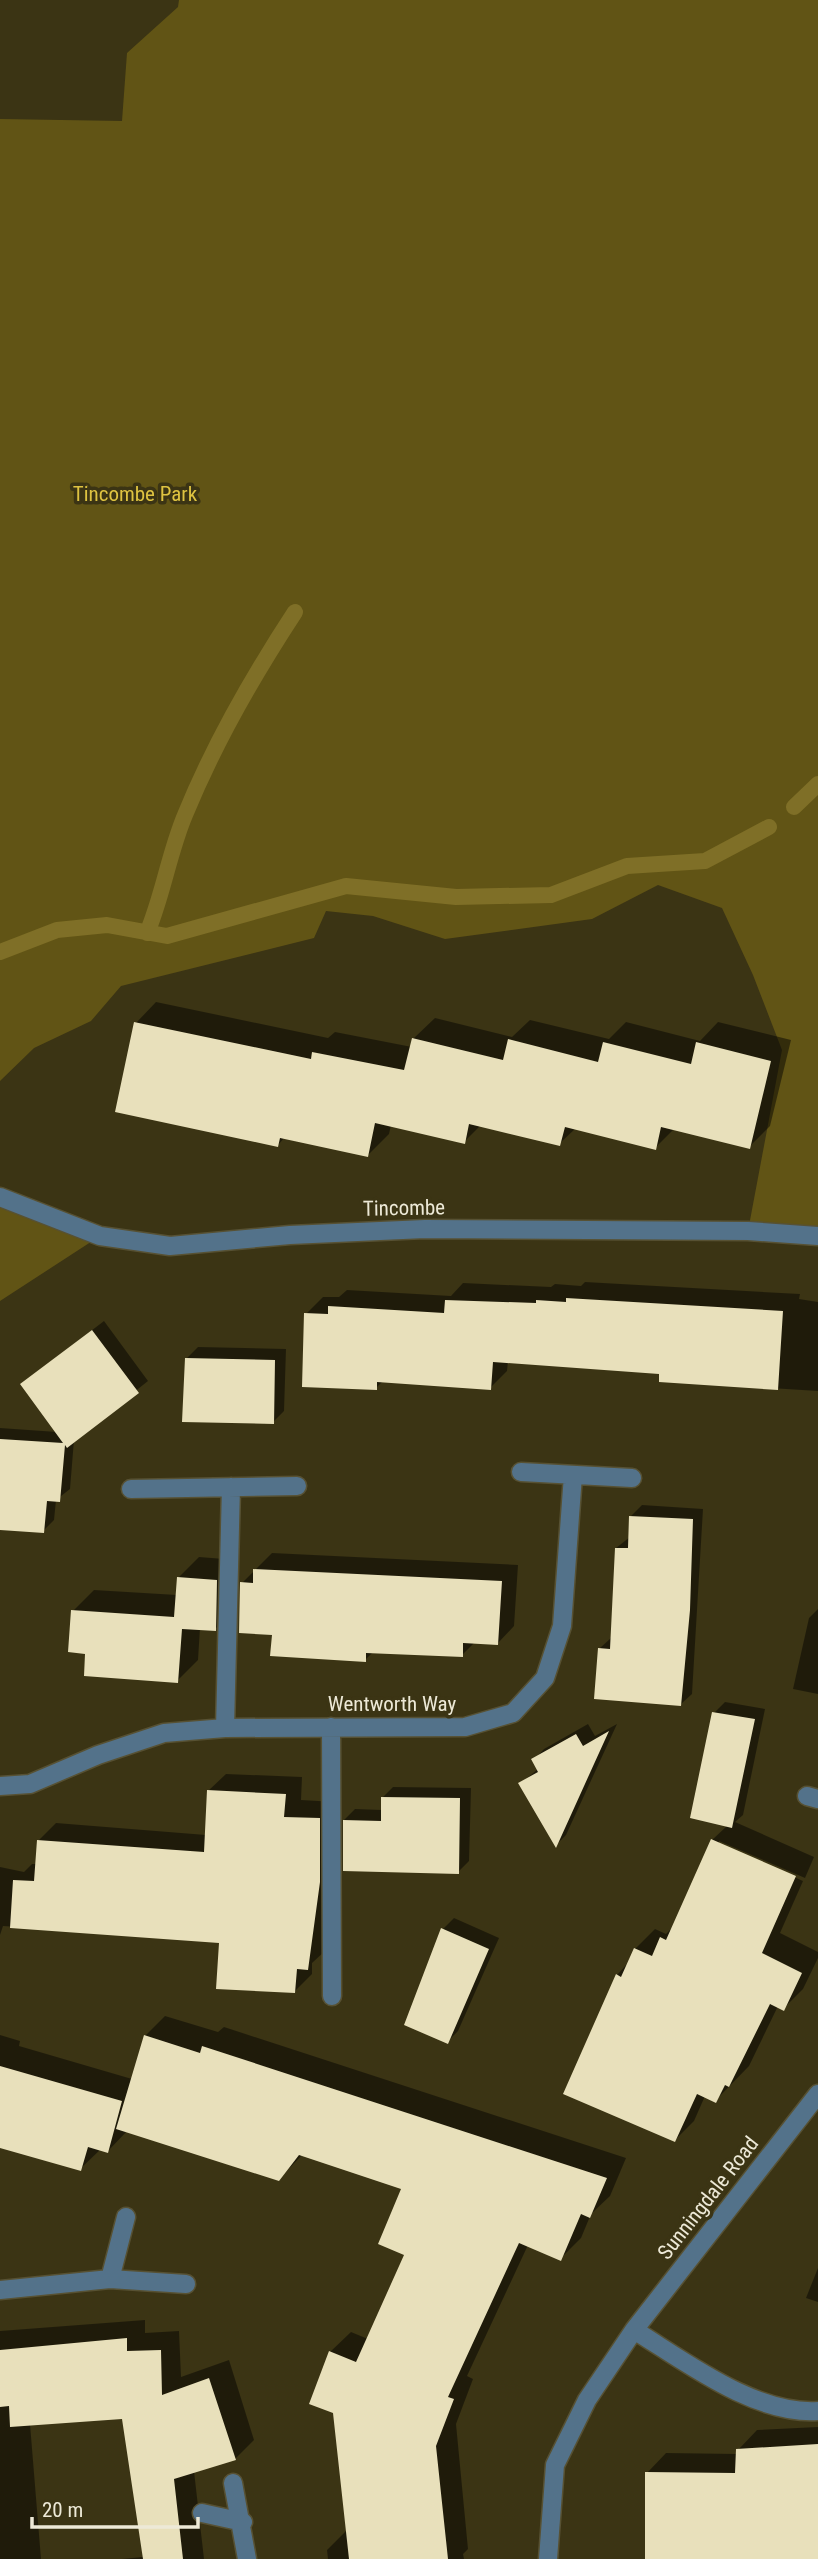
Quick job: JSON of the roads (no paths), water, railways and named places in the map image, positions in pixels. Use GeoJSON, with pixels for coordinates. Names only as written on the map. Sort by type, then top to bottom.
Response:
{"type":"FeatureCollection","features":[{"type":"Feature","properties":{"kind":"street","name":"Tincombe"},"geometry":{"type":"LineString","coordinates":[[0,1197],[100,1236],[170,1246],[290,1235],[425,1229],[748,1231],[818,1236]]}},
{"type":"Feature","properties":{"kind":"street"},"geometry":{"type":"LineString","coordinates":[[521,1472],[632,1478]]}},
{"type":"Feature","properties":{"kind":"street","name":"Wentworth Way"},"geometry":{"type":"LineString","coordinates":[[0,1786],[30,1784],[98,1755],[164,1733],[225,1728],[465,1727],[513,1713],[545,1678],[562,1626],[573,1475]]}},
{"type":"Feature","properties":{"kind":"street"},"geometry":{"type":"LineString","coordinates":[[131,1489],[297,1486]]}},
{"type":"Feature","properties":{"kind":"street"},"geometry":{"type":"LineString","coordinates":[[225,1728],[231,1488]]}},
{"type":"Feature","properties":{"kind":"street"},"geometry":{"type":"LineString","coordinates":[[331,1727],[332,1996]]}},
{"type":"Feature","properties":{"kind":"street","name":"Sunningdale Road"},"geometry":{"type":"LineString","coordinates":[[548,2559],[555,2465],[587,2400],[634,2330],[818,2094]]}},
{"type":"Feature","properties":{"kind":"street"},"geometry":{"type":"LineString","coordinates":[[110,2279],[126,2217]]}},
{"type":"Feature","properties":{"kind":"street"},"geometry":{"type":"LineString","coordinates":[[0,2290],[110,2279],[187,2284]]}},
{"type":"Feature","properties":{"kind":"street"},"geometry":{"type":"LineString","coordinates":[[634,2330],[736,2392],[799,2412],[818,2411]]}},
{"type":"Feature","properties":{"kind":"street"},"geometry":{"type":"LineString","coordinates":[[233,2483],[243,2522],[247,2559]]}},
{"type":"Feature","properties":{"kind":"street"},"geometry":{"type":"LineString","coordinates":[[202,2513],[243,2522]]}},
{"type":"Feature","properties":{"kind":"waterway"},"geometry":{"type":"LineString","coordinates":[[147,933],[179,829],[196,789],[235,711],[295,612]]}},
{"type":"Feature","properties":{"kind":"waterway"},"geometry":{"type":"LineString","coordinates":[[794,807],[818,784]]}},
{"type":"Feature","properties":{"kind":"waterway"},"geometry":{"type":"LineString","coordinates":[[0,952],[57,930],[107,925],[167,936],[346,886],[456,897],[551,895],[627,866],[705,861],[769,827]]}},
{"type":"Feature","properties":{"kind":"park label","name":"Tincombe Park"},"geometry":{"type":"Point","coordinates":[135,494]}}]}
